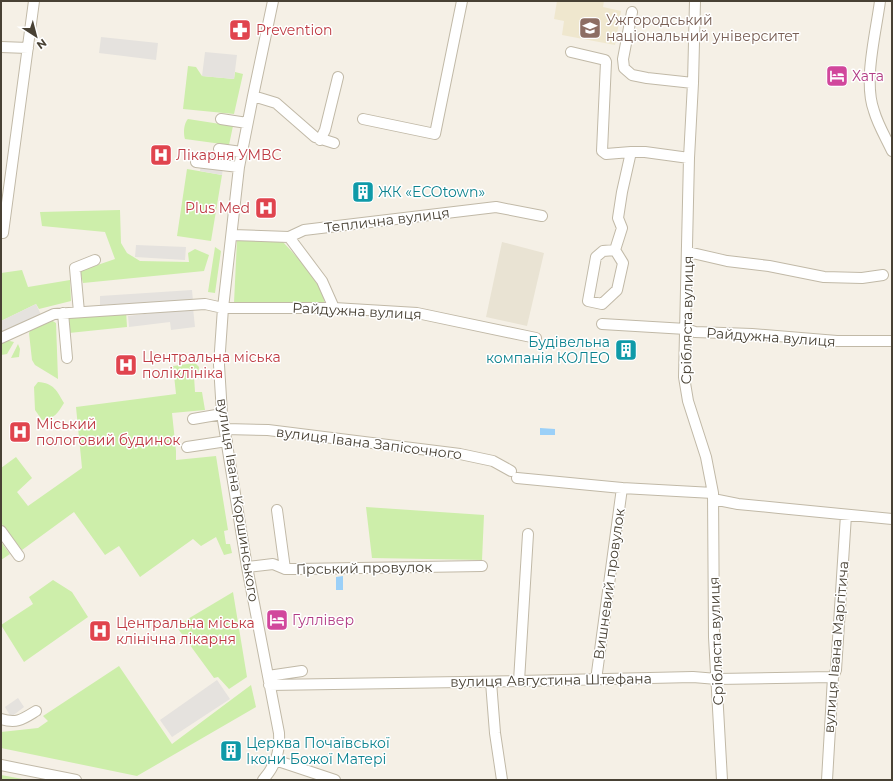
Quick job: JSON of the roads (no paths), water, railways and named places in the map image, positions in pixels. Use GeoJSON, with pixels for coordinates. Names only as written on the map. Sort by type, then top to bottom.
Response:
{"type":"FeatureCollection","features":[{"type":"Feature","properties":{"kind":"street"},"geometry":{"type":"LineString","coordinates":[[3,233],[34,1]]}},
{"type":"Feature","properties":{"kind":"street","name":"вулиця Івана Коршинського"},"geometry":{"type":"LineString","coordinates":[[263,780],[279,754],[280,733],[247,567],[222,414],[219,361],[223,308],[239,168],[273,1]]}},
{"type":"Feature","properties":{"kind":"street"},"geometry":{"type":"LineString","coordinates":[[363,119],[435,134],[462,1]]}},
{"type":"Feature","properties":{"kind":"street","name":"Срібляста вулиця"},"geometry":{"type":"LineString","coordinates":[[695,1],[689,158],[684,377],[686,392],[706,456],[713,496],[714,638],[722,780]]}},
{"type":"Feature","properties":{"kind":"street"},"geometry":{"type":"LineString","coordinates":[[880,1],[869,78],[870,94],[873,110],[892,150]]}},
{"type":"Feature","properties":{"kind":"street"},"geometry":{"type":"LineString","coordinates":[[632,12],[623,59],[624,68],[632,75],[639,77],[693,83]]}},
{"type":"Feature","properties":{"kind":"street"},"geometry":{"type":"LineString","coordinates":[[1,47],[28,48]]}},
{"type":"Feature","properties":{"kind":"street"},"geometry":{"type":"LineString","coordinates":[[571,52],[605,60],[606,62],[602,151],[606,154],[645,152],[689,158]]}},
{"type":"Feature","properties":{"kind":"street"},"geometry":{"type":"LineString","coordinates":[[320,140],[325,130],[338,77]]}},
{"type":"Feature","properties":{"kind":"street"},"geometry":{"type":"LineString","coordinates":[[253,96],[281,102],[311,133],[320,140],[334,143]]}},
{"type":"Feature","properties":{"kind":"street"},"geometry":{"type":"LineString","coordinates":[[221,119],[247,123]]}},
{"type":"Feature","properties":{"kind":"street"},"geometry":{"type":"LineString","coordinates":[[219,149],[242,152]]}},
{"type":"Feature","properties":{"kind":"street"},"geometry":{"type":"LineString","coordinates":[[615,250],[603,251],[596,257],[588,301],[602,304],[617,290],[622,263],[615,250],[622,228],[618,218],[631,152]]}},
{"type":"Feature","properties":{"kind":"street"},"geometry":{"type":"LineString","coordinates":[[196,162],[239,168]]}},
{"type":"Feature","properties":{"kind":"street","name":"Теплична вулиця"},"geometry":{"type":"LineString","coordinates":[[232,235],[289,238],[304,230],[496,207],[542,216]]}},
{"type":"Feature","properties":{"kind":"street"},"geometry":{"type":"LineString","coordinates":[[289,238],[322,281],[334,308]]}},
{"type":"Feature","properties":{"kind":"street"},"geometry":{"type":"LineString","coordinates":[[688,252],[727,261],[769,266],[824,277],[862,278],[883,275]]}},
{"type":"Feature","properties":{"kind":"street"},"geometry":{"type":"LineString","coordinates":[[79,312],[75,268],[95,260]]}},
{"type":"Feature","properties":{"kind":"street","name":"Райдужна вулиця"},"geometry":{"type":"LineString","coordinates":[[1,338],[54,314],[205,304],[223,308],[334,308],[417,313],[536,338]]}},
{"type":"Feature","properties":{"kind":"street"},"geometry":{"type":"LineString","coordinates":[[63,313],[67,358]]}},
{"type":"Feature","properties":{"kind":"street","name":"Райдужна вулиця"},"geometry":{"type":"LineString","coordinates":[[602,324],[686,329],[695,332],[752,334],[837,341],[892,341]]}},
{"type":"Feature","properties":{"kind":"street"},"geometry":{"type":"LineString","coordinates":[[193,419],[222,414]]}},
{"type":"Feature","properties":{"kind":"street","name":"вулиця Івана Запісочного"},"geometry":{"type":"LineString","coordinates":[[225,429],[268,430],[460,454],[493,461],[514,475],[622,488],[713,496],[738,504],[892,519]]}},
{"type":"Feature","properties":{"kind":"street"},"geometry":{"type":"LineString","coordinates":[[187,447],[227,441]]}},
{"type":"Feature","properties":{"kind":"street","name":"Вишневий провулок"},"geometry":{"type":"LineString","coordinates":[[596,680],[622,488]]}},
{"type":"Feature","properties":{"kind":"street"},"geometry":{"type":"LineString","coordinates":[[277,510],[286,569]]}},
{"type":"Feature","properties":{"kind":"street","name":"вулиця Івана Маргітича"},"geometry":{"type":"LineString","coordinates":[[827,780],[833,677],[836,670],[839,633],[846,515]]}},
{"type":"Feature","properties":{"kind":"street"},"geometry":{"type":"LineString","coordinates":[[1,532],[19,556]]}},
{"type":"Feature","properties":{"kind":"street"},"geometry":{"type":"LineString","coordinates":[[519,682],[528,534]]}},
{"type":"Feature","properties":{"kind":"street","name":"Гірський провулок"},"geometry":{"type":"LineString","coordinates":[[247,567],[273,564],[286,569],[482,566]]}},
{"type":"Feature","properties":{"kind":"street"},"geometry":{"type":"LineString","coordinates":[[269,680],[302,671]]}},
{"type":"Feature","properties":{"kind":"street","name":"вулиця Августина Штефана"},"geometry":{"type":"LineString","coordinates":[[269,680],[519,682],[693,677],[833,677]]}},
{"type":"Feature","properties":{"kind":"street"},"geometry":{"type":"LineString","coordinates":[[491,682],[495,733],[502,780]]}},
{"type":"Feature","properties":{"kind":"street"},"geometry":{"type":"LineString","coordinates":[[1,719],[15,722],[36,711]]}},
{"type":"Feature","properties":{"kind":"street"},"geometry":{"type":"LineString","coordinates":[[276,760],[335,780]]}},
{"type":"Feature","properties":{"kind":"street"},"geometry":{"type":"LineString","coordinates":[[1,765],[35,776],[76,780]]}},
{"type":"Feature","properties":{"kind":"water"},"geometry":{"type":"Polygon","coordinates":[[[540,428],[555,429],[555,435],[540,435],[540,428]]]}},
{"type":"Feature","properties":{"kind":"water"},"geometry":{"type":"Polygon","coordinates":[[[343,576],[343,590],[336,590],[336,577],[343,576]]]}},
{"type":"Feature","properties":{"kind":"place","name":"Ужгородський національний університет"},"geometry":{"type":"Point","coordinates":[590,28]}},
{"type":"Feature","properties":{"kind":"place","name":"Prevention"},"geometry":{"type":"Point","coordinates":[240,30]}},
{"type":"Feature","properties":{"kind":"place","name":"Хата"},"geometry":{"type":"Point","coordinates":[837,76]}},
{"type":"Feature","properties":{"kind":"place","name":"Лікарня УМВС"},"geometry":{"type":"Point","coordinates":[161,155]}},
{"type":"Feature","properties":{"kind":"place","name":"ЖК «ECOtown»"},"geometry":{"type":"Point","coordinates":[363,192]}},
{"type":"Feature","properties":{"kind":"place","name":"Plus Med"},"geometry":{"type":"Point","coordinates":[266,208]}},
{"type":"Feature","properties":{"kind":"place","name":"Будівельна компанія КОЛЕО"},"geometry":{"type":"Point","coordinates":[626,350]}},
{"type":"Feature","properties":{"kind":"place","name":"Центральна міська поліклініка"},"geometry":{"type":"Point","coordinates":[126,365]}},
{"type":"Feature","properties":{"kind":"place","name":"Міський пологовий будинок"},"geometry":{"type":"Point","coordinates":[20,432]}},
{"type":"Feature","properties":{"kind":"place","name":"Гуллівер"},"geometry":{"type":"Point","coordinates":[277,620]}},
{"type":"Feature","properties":{"kind":"place","name":"Центральна міська клінічна лікарня"},"geometry":{"type":"Point","coordinates":[100,631]}},
{"type":"Feature","properties":{"kind":"place","name":"Церква Почаївської Ікони Божої Матері"},"geometry":{"type":"Point","coordinates":[231,751]}}]}
